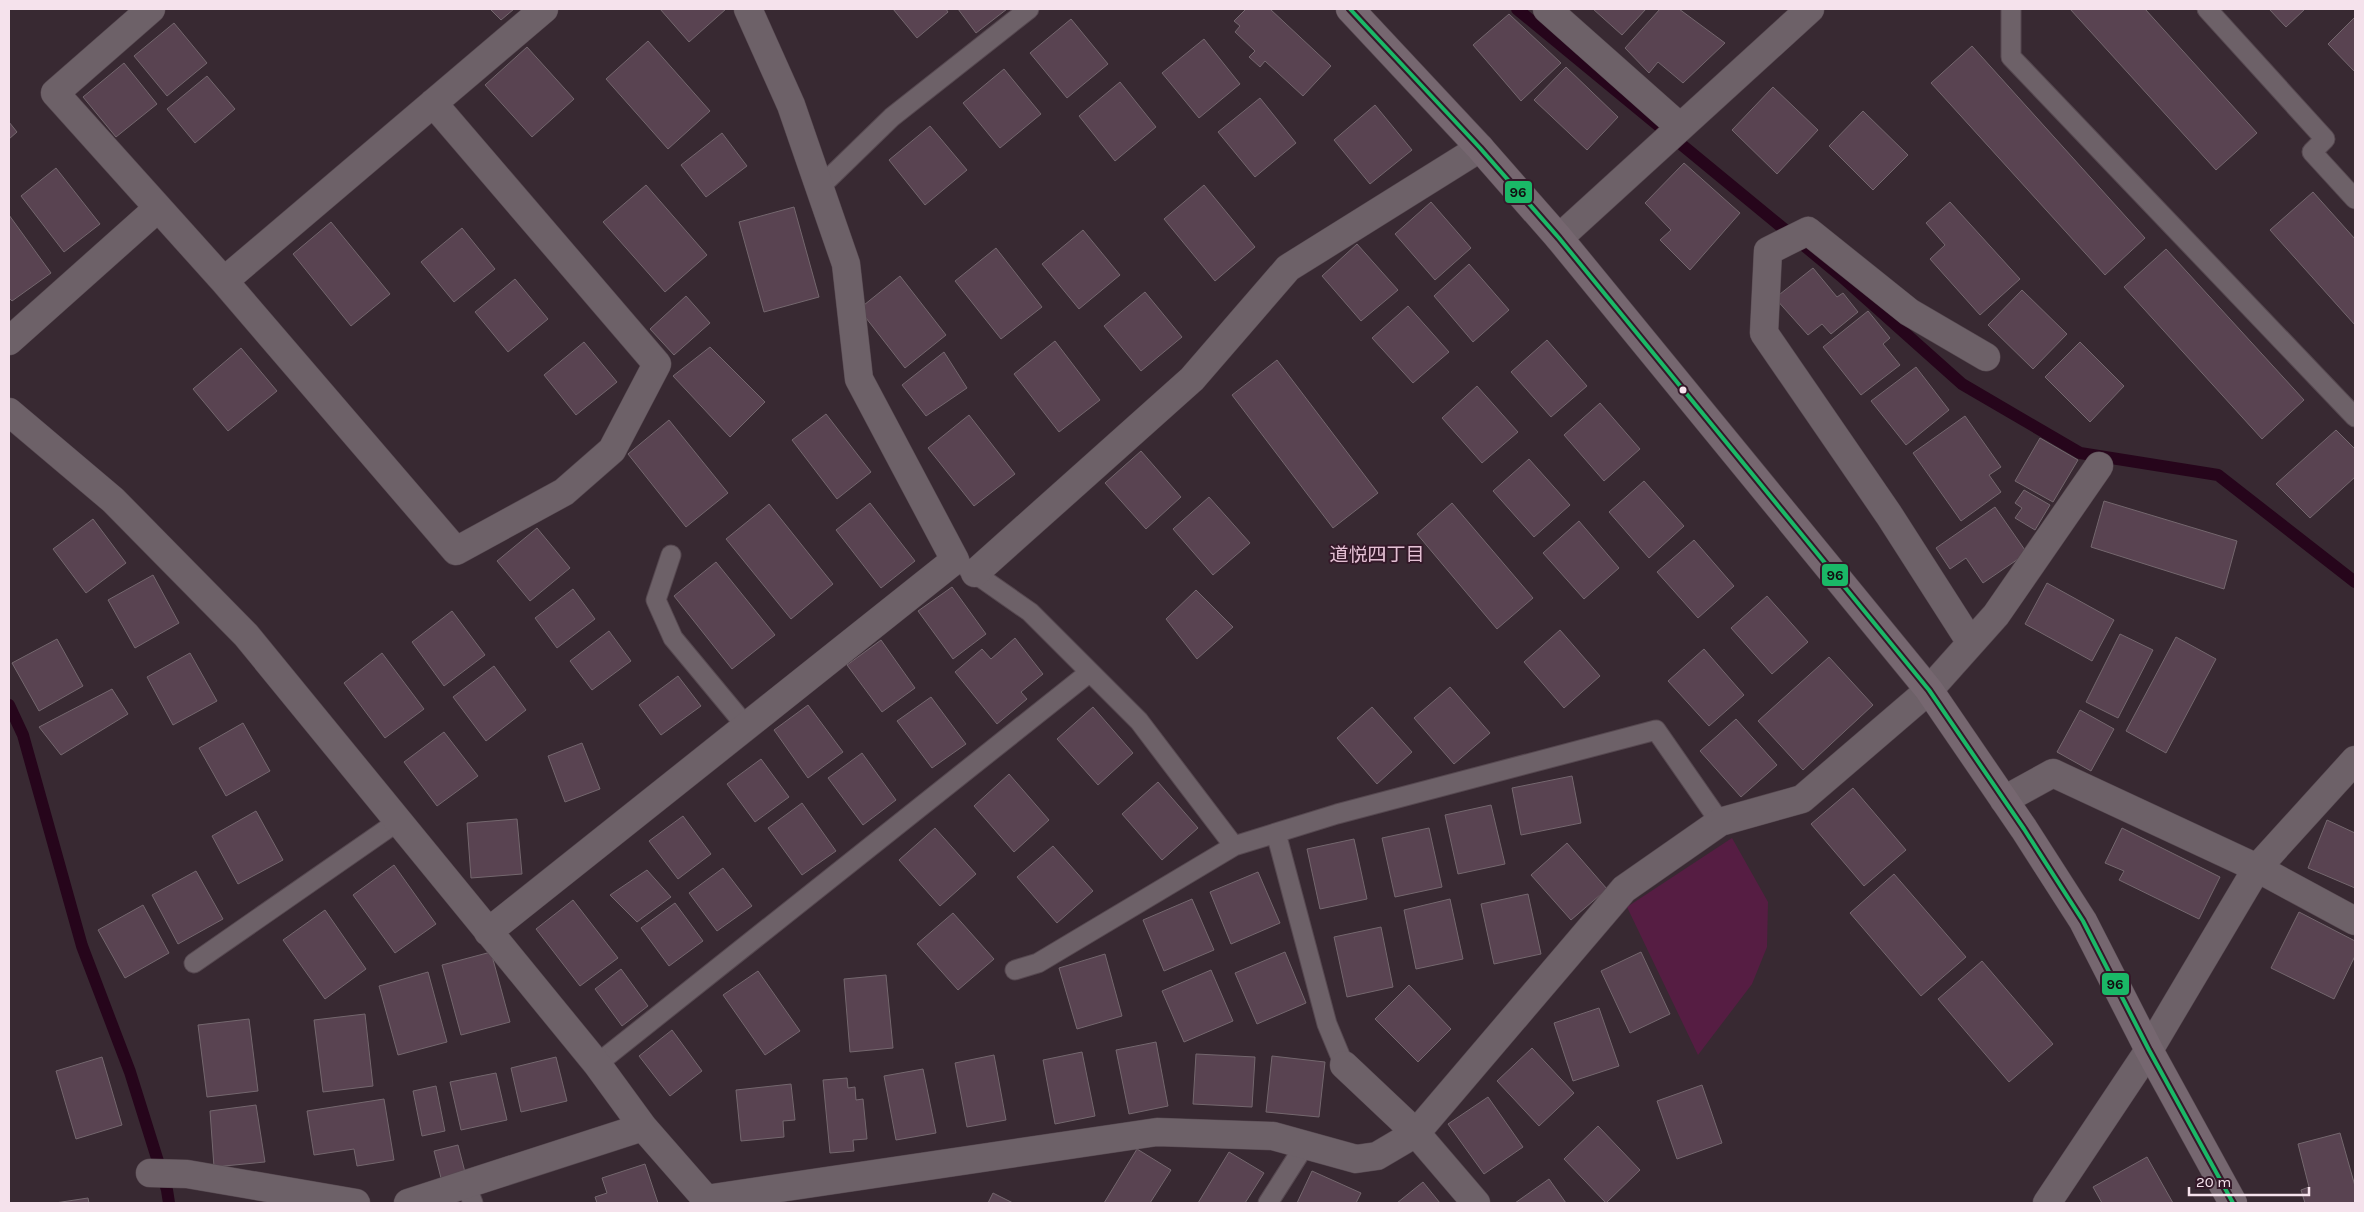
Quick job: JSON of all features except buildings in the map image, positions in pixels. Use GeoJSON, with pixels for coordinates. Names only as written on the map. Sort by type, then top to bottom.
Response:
{"type":"FeatureCollection","features":[{"type":"Feature","properties":{"kind":"street"},"geometry":{"type":"LineString","coordinates":[[151,9],[55,93],[224,281],[456,551],[564,492],[612,450],[657,364],[433,103]]}},
{"type":"Feature","properties":{"kind":"street"},"geometry":{"type":"LineString","coordinates":[[224,281],[544,9]]}},
{"type":"Feature","properties":{"kind":"street"},"geometry":{"type":"LineString","coordinates":[[748,9],[791,105],[846,264],[859,380],[965,567]]}},
{"type":"Feature","properties":{"kind":"street"},"geometry":{"type":"LineString","coordinates":[[1547,9],[1680,127]]}},
{"type":"Feature","properties":{"kind":"street"},"geometry":{"type":"LineString","coordinates":[[1559,238],[1810,9]]}},
{"type":"Feature","properties":{"kind":"street"},"geometry":{"type":"LineString","coordinates":[[1366,13],[1559,238],[1929,690],[2004,800],[2083,922],[2149,1050],[2233,1203]]}},
{"type":"Feature","properties":{"kind":"street"},"geometry":{"type":"LineString","coordinates":[[488,932],[746,726],[965,567],[1192,379],[1288,268],[1480,148]]}},
{"type":"Feature","properties":{"kind":"street"},"geometry":{"type":"LineString","coordinates":[[9,342],[158,208]]}},
{"type":"Feature","properties":{"kind":"street"},"geometry":{"type":"LineString","coordinates":[[1971,643],[1889,515],[1764,333],[1768,251],[1808,231],[1909,312],[1986,357]]}},
{"type":"Feature","properties":{"kind":"street"},"geometry":{"type":"LineString","coordinates":[[9,412],[113,500],[246,635],[397,822],[597,1064],[643,1127],[707,1201],[1157,1132],[1273,1136],[1356,1159],[1377,1156],[1416,1133],[1624,889],[1720,822],[1802,799],[1929,690],[1996,616],[2099,466]]}},
{"type":"Feature","properties":{"kind":"street"},"geometry":{"type":"LineString","coordinates":[[2047,1203],[2149,1050],[2257,868],[2355,760]]}},
{"type":"Feature","properties":{"kind":"street"},"geometry":{"type":"LineString","coordinates":[[2004,800],[2053,773],[2257,868],[2355,921]]}},
{"type":"Feature","properties":{"kind":"street"},"geometry":{"type":"LineString","coordinates":[[1344,1065],[1416,1133],[1476,1203]]}},
{"type":"Feature","properties":{"kind":"street"},"geometry":{"type":"LineString","coordinates":[[408,1203],[469,1194],[643,1127]]}},
{"type":"Feature","properties":{"kind":"street"},"geometry":{"type":"LineString","coordinates":[[150,1173],[187,1174],[285,1197],[356,1203]]}},
{"type":"Feature","properties":{"kind":"lane"},"geometry":{"type":"LineString","coordinates":[[820,187],[892,117],[1029,9]]}},
{"type":"Feature","properties":{"kind":"lane"},"geometry":{"type":"LineString","coordinates":[[2011,9],[2011,57],[2355,417]]}},
{"type":"Feature","properties":{"kind":"lane"},"geometry":{"type":"LineString","coordinates":[[2207,9],[2325,139],[2312,152],[2355,199]]}},
{"type":"Feature","properties":{"kind":"lane"},"geometry":{"type":"LineString","coordinates":[[671,555],[656,600],[673,638],[746,726]]}},
{"type":"Feature","properties":{"kind":"lane"},"geometry":{"type":"LineString","coordinates":[[965,567],[1030,612],[1139,721],[1234,846]]}},
{"type":"Feature","properties":{"kind":"lane"},"geometry":{"type":"LineString","coordinates":[[597,1064],[1090,672]]}},
{"type":"Feature","properties":{"kind":"lane"},"geometry":{"type":"LineString","coordinates":[[1015,970],[1038,963],[1234,846],[1347,811],[1656,730],[1720,822]]}},
{"type":"Feature","properties":{"kind":"lane"},"geometry":{"type":"LineString","coordinates":[[194,963],[397,822]]}},
{"type":"Feature","properties":{"kind":"lane"},"geometry":{"type":"LineString","coordinates":[[1276,833],[1327,1024],[1344,1065]]}},
{"type":"Feature","properties":{"kind":"lane"},"geometry":{"type":"LineString","coordinates":[[1268,1203],[1305,1145]]}},
{"type":"Feature","properties":{"kind":"shaded area"},"geometry":{"type":"Polygon","coordinates":[[[1732,838],[1768,902],[1767,947],[1752,984],[1698,1055],[1627,907],[1732,838]]]}},
{"type":"Feature","properties":{"kind":"waterway"},"geometry":{"type":"LineString","coordinates":[[1517,9],[1841,276],[1962,384],[2080,453],[2218,475],[2355,582]]}},
{"type":"Feature","properties":{"kind":"waterway"},"geometry":{"type":"LineString","coordinates":[[9,705],[23,735],[82,946],[130,1072],[167,1190],[169,1203]]}},
{"type":"Feature","properties":{"kind":"transit line","name":"96"},"geometry":{"type":"LineString","coordinates":[[1350,9],[1480,148],[1559,238],[1929,690],[2024,829],[2083,921],[2149,1050],[2233,1203]]}},
{"type":"Feature","properties":{"kind":"district","name":"道悦四丁目"},"geometry":{"type":"Point","coordinates":[1377,554]}}]}
